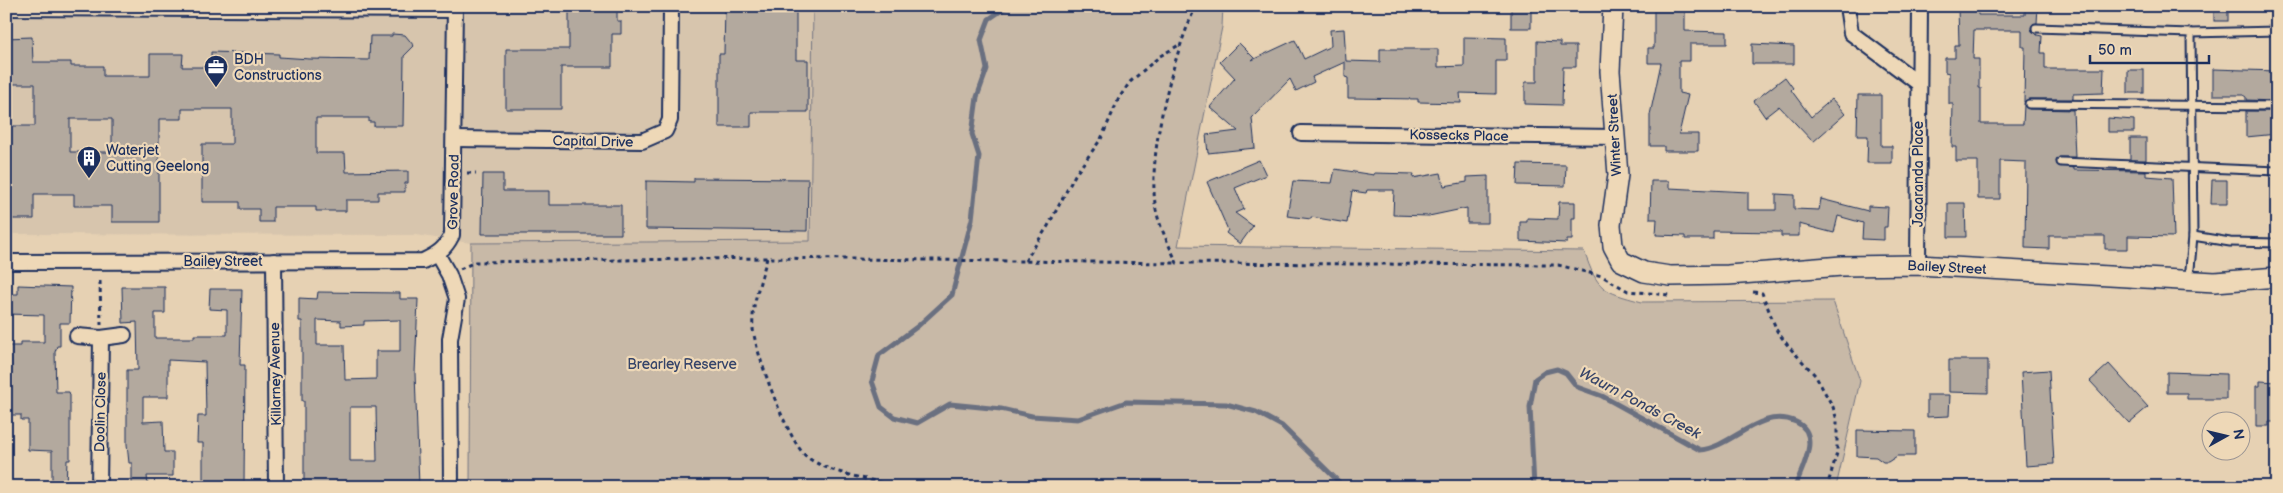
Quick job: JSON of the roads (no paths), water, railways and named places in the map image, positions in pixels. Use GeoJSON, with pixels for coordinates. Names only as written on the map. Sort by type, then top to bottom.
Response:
{"type":"FeatureCollection","features":[{"type":"Feature","properties":{"kind":"street","name":"Capital Drive"},"geometry":{"type":"LineString","coordinates":[[454,139],[642,141],[659,135],[665,131],[670,120],[670,6]]}},
{"type":"Feature","properties":{"kind":"street","name":"Winter Street"},"geometry":{"type":"LineString","coordinates":[[1613,6],[1610,71],[1618,175],[1611,225],[1613,246],[1620,261]]}},
{"type":"Feature","properties":{"kind":"street"},"geometry":{"type":"LineString","coordinates":[[1847,6],[1851,33],[1918,83]]}},
{"type":"Feature","properties":{"kind":"street","name":"Jacaranda Place"},"geometry":{"type":"LineString","coordinates":[[1918,265],[1920,6]]}},
{"type":"Feature","properties":{"kind":"street"},"geometry":{"type":"LineString","coordinates":[[6,8],[455,8]]}},
{"type":"Feature","properties":{"kind":"street","name":"Grove Road"},"geometry":{"type":"LineString","coordinates":[[438,254],[446,246],[452,235],[455,8]]}},
{"type":"Feature","properties":{"kind":"street","name":"Kossecks Place"},"geometry":{"type":"LineString","coordinates":[[1301,132],[1616,137]]}},
{"type":"Feature","properties":{"kind":"street"},"geometry":{"type":"LineString","coordinates":[[438,254],[449,276],[457,299],[450,339],[451,487]]}},
{"type":"Feature","properties":{"kind":"street","name":"Bailey Street"},"geometry":{"type":"LineString","coordinates":[[6,262],[423,261],[438,254]]}},
{"type":"Feature","properties":{"kind":"street","name":"Killarney Avenue"},"geometry":{"type":"LineString","coordinates":[[274,261],[276,487]]}},
{"type":"Feature","properties":{"kind":"street","name":"Bailey Street"},"geometry":{"type":"LineString","coordinates":[[1620,261],[1644,272],[1670,276],[1728,275],[1842,266],[1918,265],[2216,282],[2277,277]]}},
{"type":"Feature","properties":{"kind":"street"},"geometry":{"type":"LineString","coordinates":[[77,336],[101,338],[124,335]]}},
{"type":"Feature","properties":{"kind":"street","name":"Doolin Close"},"geometry":{"type":"LineString","coordinates":[[99,487],[101,338]]}},
{"type":"Feature","properties":{"kind":"lane"},"geometry":{"type":"LineString","coordinates":[[2036,28],[2191,33],[2277,31]]}},
{"type":"Feature","properties":{"kind":"lane"},"geometry":{"type":"LineString","coordinates":[[2189,280],[2194,236],[2191,33]]}},
{"type":"Feature","properties":{"kind":"lane"},"geometry":{"type":"LineString","coordinates":[[2030,104],[2277,106]]}},
{"type":"Feature","properties":{"kind":"lane"},"geometry":{"type":"LineString","coordinates":[[2061,162],[2176,165],[2193,169],[2277,171]]}},
{"type":"Feature","properties":{"kind":"lane"},"geometry":{"type":"LineString","coordinates":[[2194,236],[2230,242],[2277,243]]}},
{"type":"Feature","properties":{"kind":"waterway","name":"Waurn Ponds Creek"},"geometry":{"type":"LineString","coordinates":[[1013,6],[1005,8],[989,19],[981,40],[987,69],[977,97],[972,134],[979,156],[972,219],[952,295],[918,326],[879,355],[872,381],[881,407],[894,417],[917,423],[950,404],[1001,409],[1032,416],[1078,419],[1126,402],[1226,404],[1256,412],[1282,426],[1344,487]]}},
{"type":"Feature","properties":{"kind":"waterway","name":"Waurn Ponds Creek"},"geometry":{"type":"LineString","coordinates":[[1534,487],[1530,407],[1535,379],[1545,372],[1557,369],[1566,373],[1577,387],[1602,396],[1700,450],[1724,442],[1770,419],[1783,418],[1796,422],[1804,427],[1809,443],[1808,452],[1795,487]]}},
{"type":"Feature","properties":{"kind":"place","name":"BDH Constructions"},"geometry":{"type":"Point","coordinates":[216,88]}},
{"type":"Feature","properties":{"kind":"place","name":"Waterjet Cutting Geelong"},"geometry":{"type":"Point","coordinates":[89,179]}},
{"type":"Feature","properties":{"kind":"park label","name":"Brearley Reserve"},"geometry":{"type":"Point","coordinates":[682,364]}}]}
